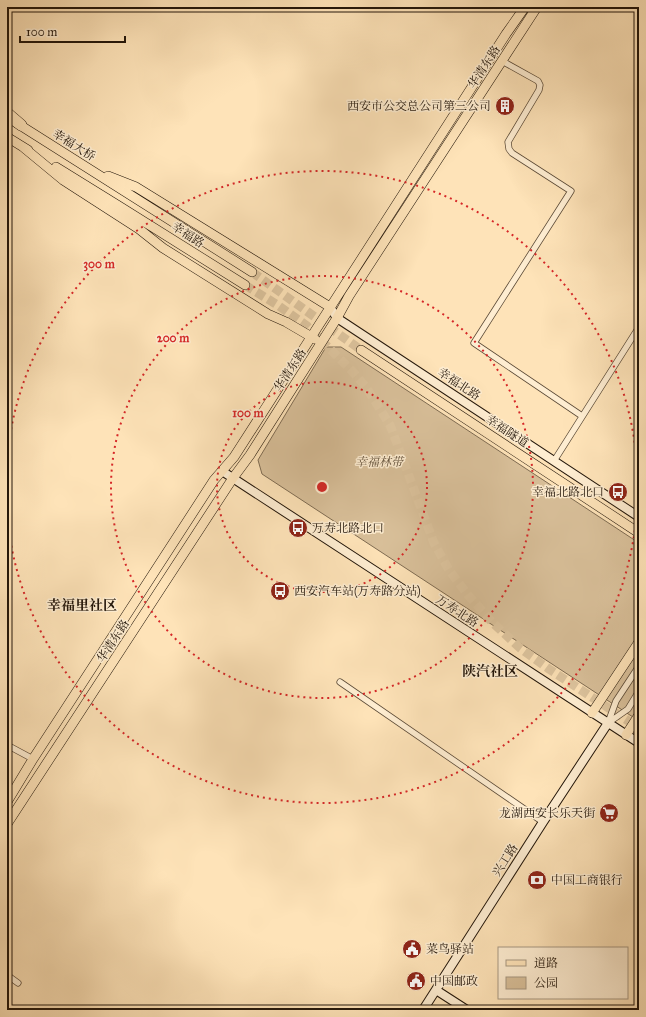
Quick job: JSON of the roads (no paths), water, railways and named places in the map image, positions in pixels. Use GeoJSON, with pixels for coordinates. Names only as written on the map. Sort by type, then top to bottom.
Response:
{"type":"FeatureCollection","features":[{"type":"Feature","properties":{"kind":"highway"},"geometry":{"type":"LineString","coordinates":[[7,113],[21,126]]}},
{"type":"Feature","properties":{"kind":"main road","name":"华清东路"},"geometry":{"type":"LineString","coordinates":[[7,802],[33,759],[214,480],[234,457],[525,7]]}},
{"type":"Feature","properties":{"kind":"main road","name":"华清东路"},"geometry":{"type":"LineString","coordinates":[[7,824],[233,478],[250,455],[321,344],[353,289],[538,7]]}},
{"type":"Feature","properties":{"kind":"main road","name":"幸福大桥"},"geometry":{"type":"LineString","coordinates":[[7,116],[127,193]]}},
{"type":"Feature","properties":{"kind":"main road"},"geometry":{"type":"LineString","coordinates":[[7,137],[23,147],[63,180],[139,229],[163,248],[268,314],[286,322],[321,344]]}},
{"type":"Feature","properties":{"kind":"main road","name":"幸福路"},"geometry":{"type":"LineString","coordinates":[[23,147],[244,286]]}},
{"type":"Feature","properties":{"kind":"main road"},"geometry":{"type":"LineString","coordinates":[[89,169],[136,187],[330,307]]}},
{"type":"Feature","properties":{"kind":"main road","name":"幸福路"},"geometry":{"type":"LineString","coordinates":[[127,193],[252,272]]}},
{"type":"Feature","properties":{"kind":"main road","name":"幸福北路"},"geometry":{"type":"LineString","coordinates":[[330,307],[337,318],[639,517]]}},
{"type":"Feature","properties":{"kind":"main road","name":"幸福隧道"},"geometry":{"type":"LineString","coordinates":[[361,350],[639,532]]}},
{"type":"Feature","properties":{"kind":"main road","name":"万寿北路"},"geometry":{"type":"LineString","coordinates":[[222,471],[639,743]]}},
{"type":"Feature","properties":{"kind":"main road"},"geometry":{"type":"LineString","coordinates":[[592,713],[639,642]]}},
{"type":"Feature","properties":{"kind":"main road"},"geometry":{"type":"LineString","coordinates":[[626,735],[639,715]]}},
{"type":"Feature","properties":{"kind":"main road","name":"兴工路"},"geometry":{"type":"LineString","coordinates":[[423,1010],[608,723]]}},
{"type":"Feature","properties":{"kind":"main road"},"geometry":{"type":"LineString","coordinates":[[436,990],[466,1010]]}},
{"type":"Feature","properties":{"kind":"street"},"geometry":{"type":"LineString","coordinates":[[502,61],[538,82],[540,85],[539,90],[508,142],[509,149],[512,153],[572,191],[474,343],[582,416]]}},
{"type":"Feature","properties":{"kind":"street"},"geometry":{"type":"LineString","coordinates":[[554,461],[639,327]]}},
{"type":"Feature","properties":{"kind":"street","name":"兴工路"},"geometry":{"type":"LineString","coordinates":[[608,723],[616,701],[639,666]]}},
{"type":"Feature","properties":{"kind":"street"},"geometry":{"type":"LineString","coordinates":[[340,682],[543,822]]}},
{"type":"Feature","properties":{"kind":"street","name":"兴工路"},"geometry":{"type":"LineString","coordinates":[[608,723],[628,709],[639,691]]}},
{"type":"Feature","properties":{"kind":"street"},"geometry":{"type":"LineString","coordinates":[[7,745],[33,759]]}},
{"type":"Feature","properties":{"kind":"street"},"geometry":{"type":"LineString","coordinates":[[7,976],[18,983]]}},
{"type":"Feature","properties":{"kind":"tunnel"},"geometry":{"type":"LineString","coordinates":[[252,272],[361,350]]}},
{"type":"Feature","properties":{"kind":"tunnel"},"geometry":{"type":"LineString","coordinates":[[245,285],[279,306],[307,326],[366,387],[390,425],[434,543],[449,570],[468,595],[493,623],[520,648],[549,669],[639,728]]}},
{"type":"Feature","properties":{"kind":"place","name":"西安市公交总公司第三公司"},"geometry":{"type":"Point","coordinates":[505,106]}},
{"type":"Feature","properties":{"kind":"place","name":"幸福北路北口"},"geometry":{"type":"Point","coordinates":[618,492]}},
{"type":"Feature","properties":{"kind":"place","name":"万寿北路北口"},"geometry":{"type":"Point","coordinates":[298,528]}},
{"type":"Feature","properties":{"kind":"place","name":"西安汽车站(万寿路分站)"},"geometry":{"type":"Point","coordinates":[280,591]}},
{"type":"Feature","properties":{"kind":"place","name":"龙湖西安长乐天街"},"geometry":{"type":"Point","coordinates":[609,813]}},
{"type":"Feature","properties":{"kind":"place","name":"中国工商银行"},"geometry":{"type":"Point","coordinates":[537,880]}},
{"type":"Feature","properties":{"kind":"place","name":"菜鸟驿站"},"geometry":{"type":"Point","coordinates":[412,949]}},
{"type":"Feature","properties":{"kind":"place","name":"中国邮政"},"geometry":{"type":"Point","coordinates":[416,981]}},
{"type":"Feature","properties":{"kind":"district","name":"幸福里社区"},"geometry":{"type":"Point","coordinates":[82,605]}},
{"type":"Feature","properties":{"kind":"district","name":"陕汽社区"},"geometry":{"type":"Point","coordinates":[490,671]}},
{"type":"Feature","properties":{"kind":"park label","name":"幸福林带"},"geometry":{"type":"Point","coordinates":[379,462]}}]}
